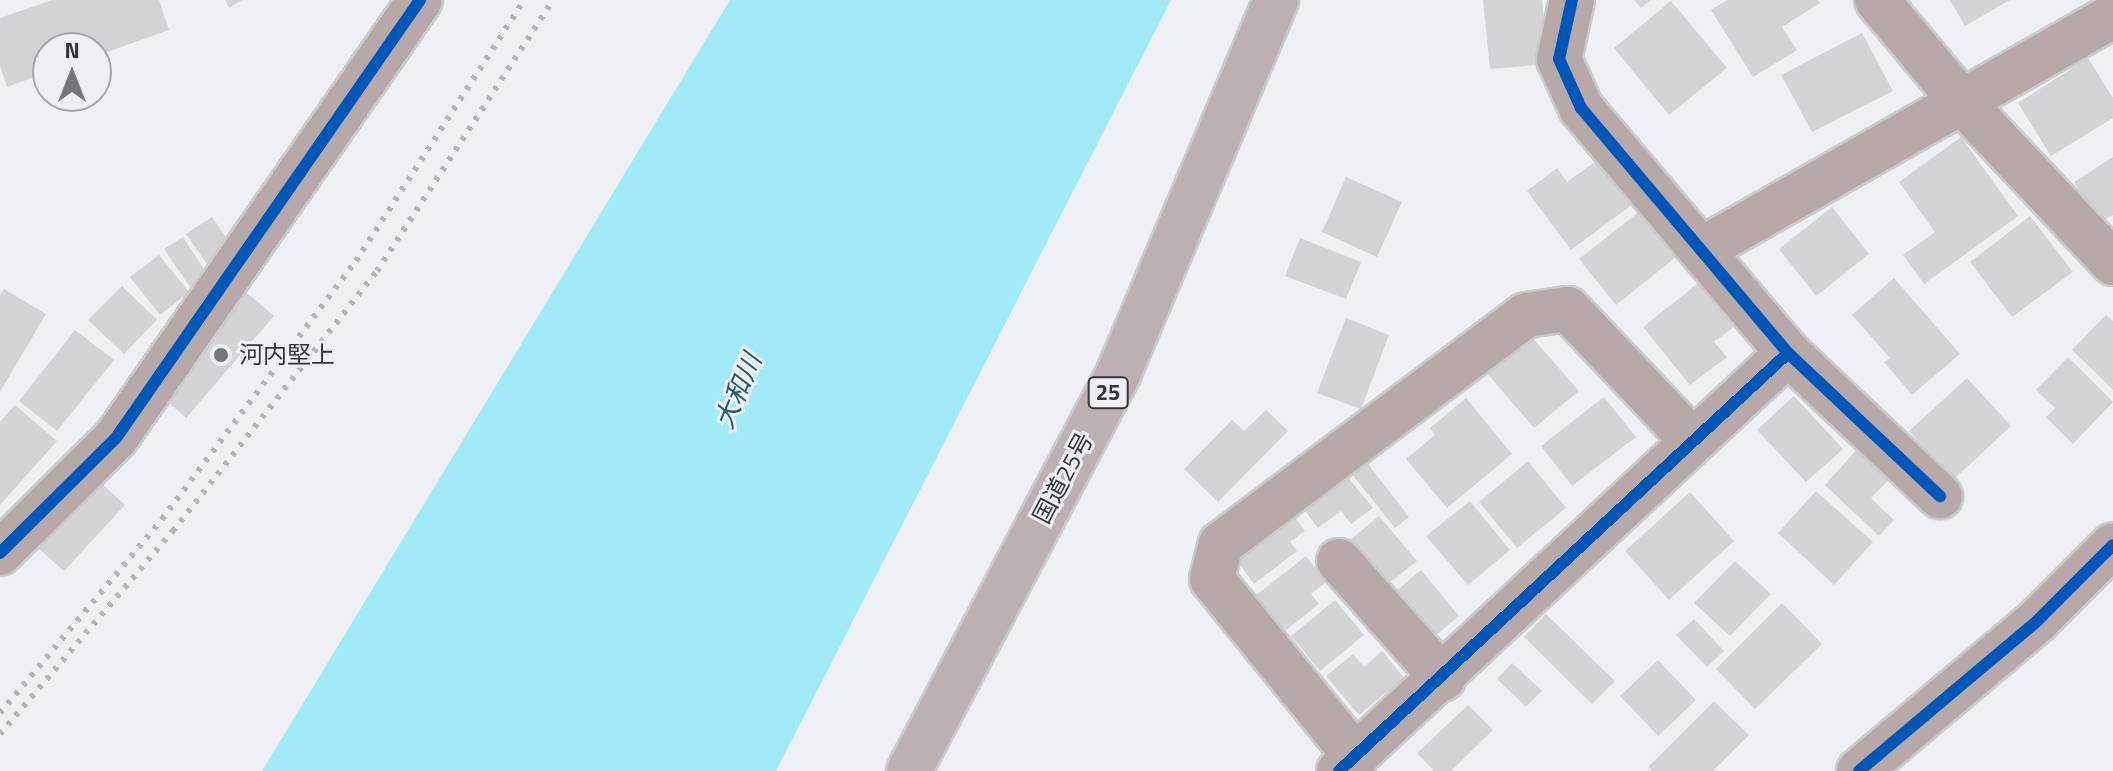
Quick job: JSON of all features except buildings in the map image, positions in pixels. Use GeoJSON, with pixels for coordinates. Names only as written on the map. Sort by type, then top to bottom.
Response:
{"type":"FeatureCollection","features":[{"type":"Feature","properties":{"kind":"highway","name":"国道25号"},"geometry":{"type":"LineString","coordinates":[[909,771],[1119,372],[1276,0]]}},
{"type":"Feature","properties":{"kind":"street"},"geometry":{"type":"LineString","coordinates":[[0,553],[116,438],[420,0]]}},
{"type":"Feature","properties":{"kind":"street"},"geometry":{"type":"LineString","coordinates":[[1572,0],[1559,59],[1581,108],[1788,353],[1940,496]]}},
{"type":"Feature","properties":{"kind":"street"},"geometry":{"type":"LineString","coordinates":[[1877,0],[1962,102],[2113,263]]}},
{"type":"Feature","properties":{"kind":"street"},"geometry":{"type":"LineString","coordinates":[[1701,250],[2113,16]]}},
{"type":"Feature","properties":{"kind":"street"},"geometry":{"type":"LineString","coordinates":[[1692,440],[1568,309],[1526,315],[1221,544],[1212,579],[1348,764],[1788,353]]}},
{"type":"Feature","properties":{"kind":"street"},"geometry":{"type":"LineString","coordinates":[[1859,771],[2037,621],[2113,545]]}},
{"type":"Feature","properties":{"kind":"street"},"geometry":{"type":"LineString","coordinates":[[1339,561],[1443,678]]}},
{"type":"Feature","properties":{"kind":"water","name":"大和川"},"geometry":{"type":"Polygon","coordinates":[[[730,0],[1171,0],[776,771],[262,771],[730,0]]]}},
{"type":"Feature","properties":{"kind":"railway"},"geometry":{"type":"LineString","coordinates":[[0,713],[162,519],[356,261],[524,0]]}},
{"type":"Feature","properties":{"kind":"railway"},"geometry":{"type":"LineString","coordinates":[[0,734],[173,531],[377,271],[553,0]]}},
{"type":"Feature","properties":{"kind":"cycle path"},"geometry":{"type":"LineString","coordinates":[[0,553],[116,438],[420,0]]}},
{"type":"Feature","properties":{"kind":"cycle path"},"geometry":{"type":"LineString","coordinates":[[1572,0],[1559,59],[1581,108],[1788,353],[1940,496]]}},
{"type":"Feature","properties":{"kind":"cycle path"},"geometry":{"type":"LineString","coordinates":[[1339,771],[1788,353]]}},
{"type":"Feature","properties":{"kind":"cycle path"},"geometry":{"type":"LineString","coordinates":[[1859,771],[2037,621],[2113,545]]}},
{"type":"Feature","properties":{"kind":"place","name":"河内堅上"},"geometry":{"type":"Point","coordinates":[221,355]}}]}
